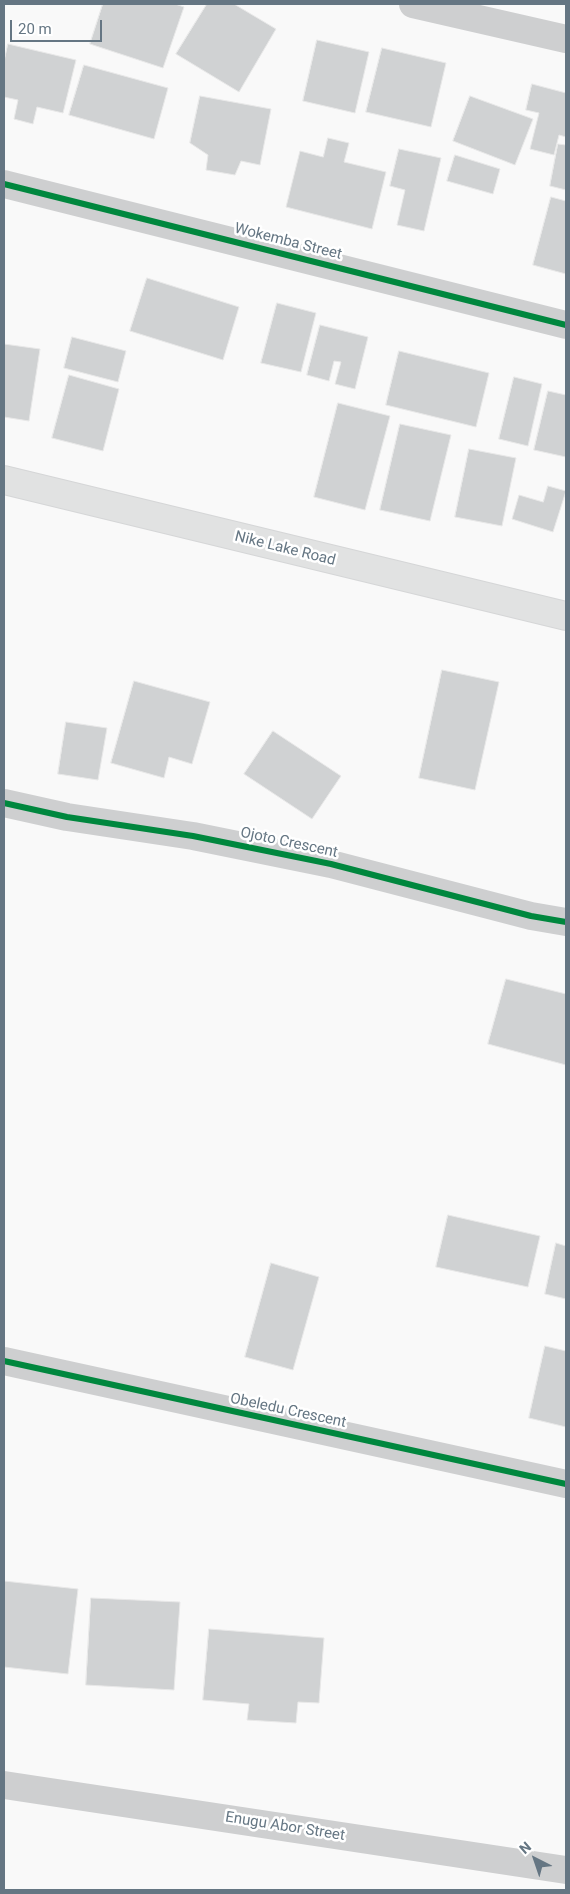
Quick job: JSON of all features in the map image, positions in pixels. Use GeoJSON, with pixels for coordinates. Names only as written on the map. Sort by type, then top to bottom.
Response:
{"type":"FeatureCollection","features":[{"type":"Feature","properties":{"kind":"main road","name":"Nike Lake Road"},"geometry":{"type":"LineString","coordinates":[[4,480],[566,616]]}},
{"type":"Feature","properties":{"kind":"street"},"geometry":{"type":"LineString","coordinates":[[413,4],[566,39]]}},
{"type":"Feature","properties":{"kind":"street","name":"Wokemba Street"},"geometry":{"type":"LineString","coordinates":[[4,184],[566,325]]}},
{"type":"Feature","properties":{"kind":"street","name":"Ojoto Crescent"},"geometry":{"type":"LineString","coordinates":[[4,803],[68,817],[193,836],[331,864],[531,916],[566,922]]}},
{"type":"Feature","properties":{"kind":"street","name":"Obeledu Crescent"},"geometry":{"type":"LineString","coordinates":[[4,1361],[566,1484]]}},
{"type":"Feature","properties":{"kind":"street","name":"Enugu Abor Street"},"geometry":{"type":"LineString","coordinates":[[4,1785],[566,1870]]}},
{"type":"Feature","properties":{"kind":"building"},"geometry":{"type":"Polygon","coordinates":[[[103,4],[175,4],[184,7],[163,68],[90,44],[103,4]]]}},
{"type":"Feature","properties":{"kind":"building"},"geometry":{"type":"Polygon","coordinates":[[[207,4],[234,4],[276,29],[239,92],[176,54],[207,4]]]}},
{"type":"Feature","properties":{"kind":"building"},"geometry":{"type":"Polygon","coordinates":[[[317,40],[369,52],[355,113],[303,101],[317,40]]]}},
{"type":"Feature","properties":{"kind":"building"},"geometry":{"type":"Polygon","coordinates":[[[8,44],[76,60],[63,113],[37,107],[33,124],[14,119],[18,100],[4,97],[4,62],[8,44]]]}},
{"type":"Feature","properties":{"kind":"building"},"geometry":{"type":"Polygon","coordinates":[[[382,48],[446,63],[431,127],[366,112],[382,48]]]}},
{"type":"Feature","properties":{"kind":"building"},"geometry":{"type":"Polygon","coordinates":[[[84,65],[168,88],[154,139],[69,115],[84,65]]]}},
{"type":"Feature","properties":{"kind":"building"},"geometry":{"type":"Polygon","coordinates":[[[532,84],[566,93],[566,137],[559,135],[554,155],[530,149],[539,113],[526,110],[532,84]]]}},
{"type":"Feature","properties":{"kind":"building"},"geometry":{"type":"Polygon","coordinates":[[[200,96],[271,109],[260,165],[241,161],[235,175],[206,170],[208,155],[190,143],[200,96]]]}},
{"type":"Feature","properties":{"kind":"building"},"geometry":{"type":"Polygon","coordinates":[[[470,96],[533,119],[515,165],[453,141],[470,96]]]}},
{"type":"Feature","properties":{"kind":"building"},"geometry":{"type":"Polygon","coordinates":[[[328,138],[349,143],[344,162],[386,172],[372,229],[286,207],[300,151],[323,157],[328,138]]]}},
{"type":"Feature","properties":{"kind":"building"},"geometry":{"type":"Polygon","coordinates":[[[558,144],[566,145],[566,190],[550,186],[558,144]]]}},
{"type":"Feature","properties":{"kind":"building"},"geometry":{"type":"Polygon","coordinates":[[[399,149],[441,158],[424,231],[397,225],[405,190],[390,186],[399,149]]]}},
{"type":"Feature","properties":{"kind":"building"},"geometry":{"type":"Polygon","coordinates":[[[455,155],[500,169],[493,194],[447,181],[455,155]]]}},
{"type":"Feature","properties":{"kind":"building"},"geometry":{"type":"Polygon","coordinates":[[[551,197],[566,201],[566,274],[533,265],[551,197]]]}},
{"type":"Feature","properties":{"kind":"building"},"geometry":{"type":"Polygon","coordinates":[[[147,278],[239,307],[223,360],[130,331],[147,278]]]}},
{"type":"Feature","properties":{"kind":"building"},"geometry":{"type":"Polygon","coordinates":[[[277,303],[316,313],[301,372],[261,363],[277,303]]]}},
{"type":"Feature","properties":{"kind":"building"},"geometry":{"type":"Polygon","coordinates":[[[320,325],[368,337],[355,389],[335,384],[341,362],[334,361],[329,381],[307,375],[320,325]]]}},
{"type":"Feature","properties":{"kind":"building"},"geometry":{"type":"Polygon","coordinates":[[[72,337],[126,351],[118,382],[64,368],[72,337]]]}},
{"type":"Feature","properties":{"kind":"building"},"geometry":{"type":"Polygon","coordinates":[[[4,344],[40,349],[29,421],[4,417],[4,344]]]}},
{"type":"Feature","properties":{"kind":"building"},"geometry":{"type":"Polygon","coordinates":[[[399,351],[489,373],[476,427],[386,405],[399,351]]]}},
{"type":"Feature","properties":{"kind":"building"},"geometry":{"type":"Polygon","coordinates":[[[69,375],[119,389],[103,451],[52,438],[69,375]]]}},
{"type":"Feature","properties":{"kind":"building"},"geometry":{"type":"Polygon","coordinates":[[[514,377],[542,384],[528,446],[499,439],[514,377]]]}},
{"type":"Feature","properties":{"kind":"building"},"geometry":{"type":"Polygon","coordinates":[[[548,391],[566,395],[566,457],[534,450],[548,391]]]}},
{"type":"Feature","properties":{"kind":"building"},"geometry":{"type":"Polygon","coordinates":[[[338,403],[390,416],[365,510],[314,497],[338,403]]]}},
{"type":"Feature","properties":{"kind":"building"},"geometry":{"type":"Polygon","coordinates":[[[400,424],[451,435],[430,521],[380,510],[400,424]]]}},
{"type":"Feature","properties":{"kind":"building"},"geometry":{"type":"Polygon","coordinates":[[[469,449],[516,458],[502,526],[455,517],[469,449]]]}},
{"type":"Feature","properties":{"kind":"building"},"geometry":{"type":"Polygon","coordinates":[[[548,486],[566,491],[553,532],[512,519],[519,495],[543,502],[548,486]]]}},
{"type":"Feature","properties":{"kind":"building"},"geometry":{"type":"Polygon","coordinates":[[[442,670],[499,682],[475,790],[419,778],[442,670]]]}},
{"type":"Feature","properties":{"kind":"building"},"geometry":{"type":"Polygon","coordinates":[[[134,681],[210,702],[192,764],[169,757],[164,778],[111,763],[134,681]]]}},
{"type":"Feature","properties":{"kind":"building"},"geometry":{"type":"Polygon","coordinates":[[[66,722],[107,728],[98,780],[58,774],[66,722]]]}},
{"type":"Feature","properties":{"kind":"building"},"geometry":{"type":"Polygon","coordinates":[[[273,731],[341,776],[312,819],[244,774],[273,731]]]}},
{"type":"Feature","properties":{"kind":"building"},"geometry":{"type":"Polygon","coordinates":[[[506,979],[566,994],[566,1065],[488,1044],[506,979]]]}},
{"type":"Feature","properties":{"kind":"building"},"geometry":{"type":"Polygon","coordinates":[[[448,1215],[540,1236],[528,1287],[436,1267],[448,1215]]]}},
{"type":"Feature","properties":{"kind":"building"},"geometry":{"type":"Polygon","coordinates":[[[556,1243],[566,1246],[566,1299],[545,1294],[556,1243]]]}},
{"type":"Feature","properties":{"kind":"building"},"geometry":{"type":"Polygon","coordinates":[[[271,1263],[319,1277],[293,1370],[245,1357],[271,1263]]]}},
{"type":"Feature","properties":{"kind":"building"},"geometry":{"type":"Polygon","coordinates":[[[545,1346],[566,1351],[566,1427],[529,1418],[545,1346]]]}},
{"type":"Feature","properties":{"kind":"building"},"geometry":{"type":"Polygon","coordinates":[[[4,1581],[78,1589],[68,1674],[4,1667],[4,1581]]]}},
{"type":"Feature","properties":{"kind":"building"},"geometry":{"type":"Polygon","coordinates":[[[91,1598],[180,1602],[174,1690],[86,1685],[91,1598]]]}},
{"type":"Feature","properties":{"kind":"building"},"geometry":{"type":"Polygon","coordinates":[[[209,1629],[324,1638],[319,1703],[298,1702],[296,1723],[247,1720],[249,1704],[203,1700],[209,1629]]]}},
{"type":"Feature","properties":{"kind":"cycle path"},"geometry":{"type":"LineString","coordinates":[[4,184],[566,325]]}},
{"type":"Feature","properties":{"kind":"cycle path"},"geometry":{"type":"LineString","coordinates":[[4,803],[67,817],[193,836],[331,864],[531,916],[566,922]]}},
{"type":"Feature","properties":{"kind":"cycle path"},"geometry":{"type":"LineString","coordinates":[[4,1361],[566,1484]]}}]}
